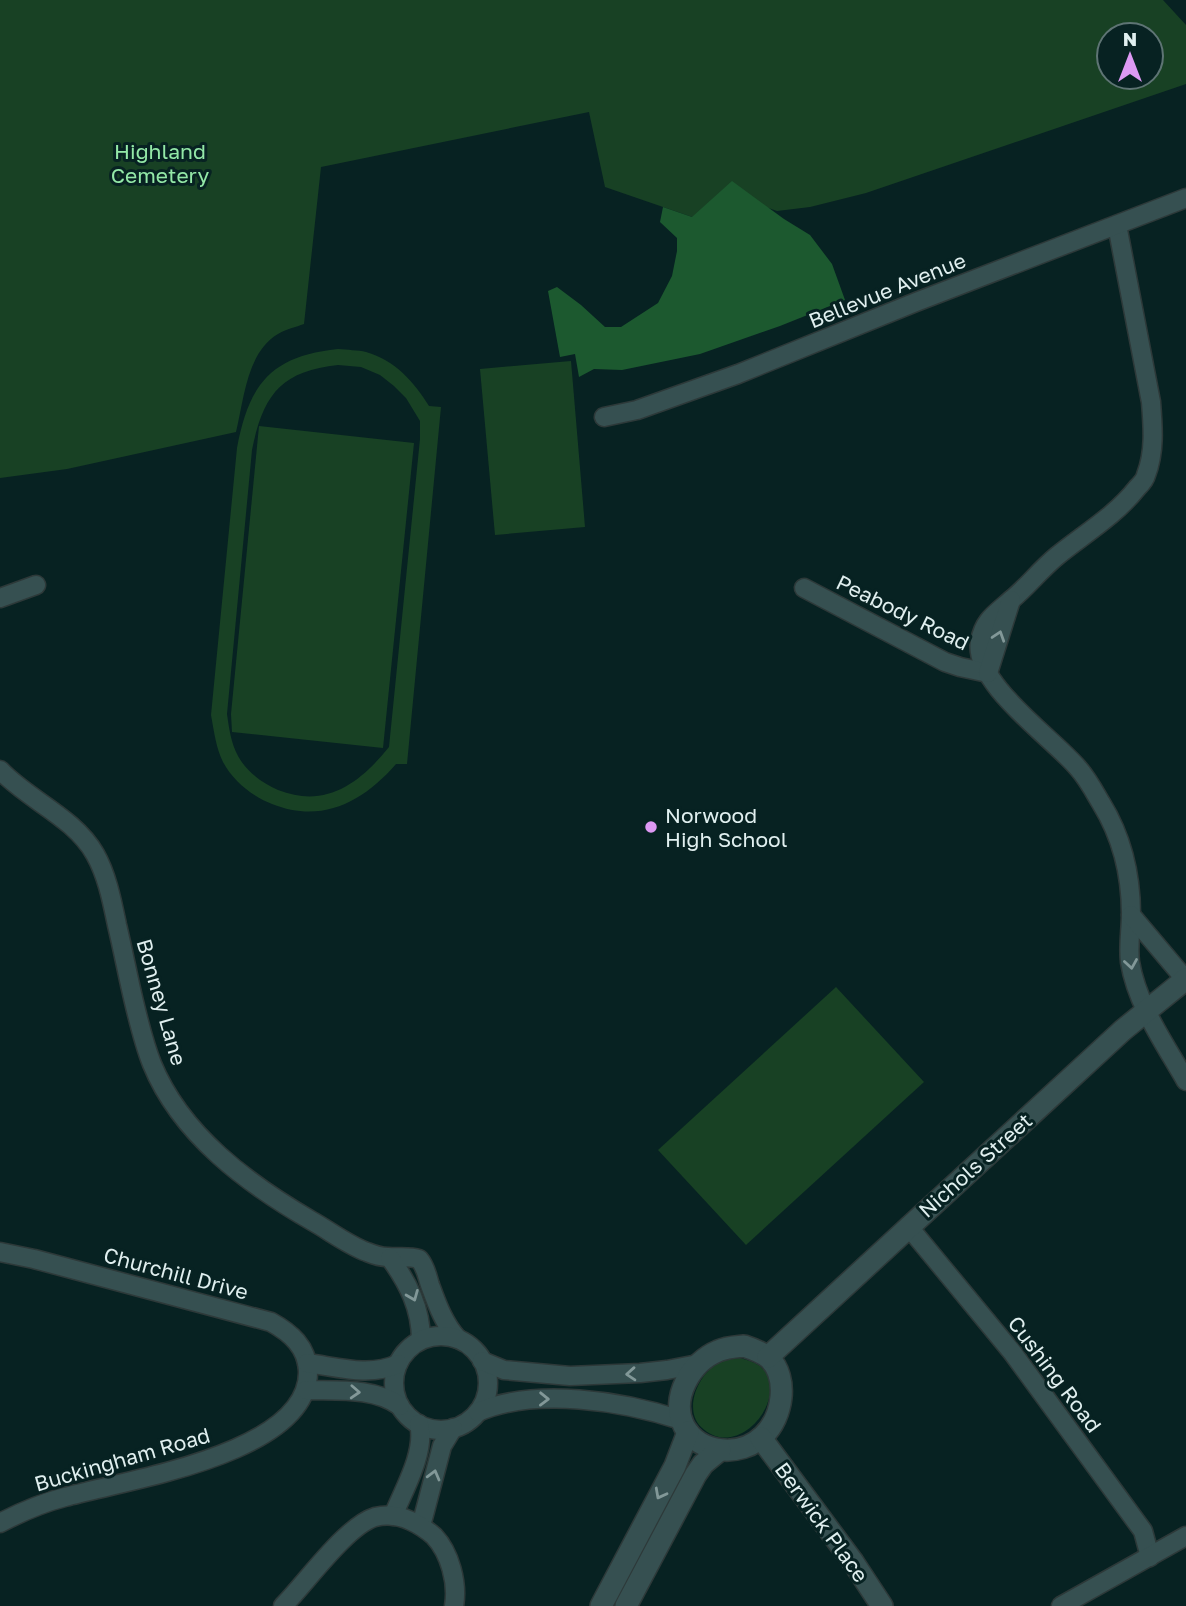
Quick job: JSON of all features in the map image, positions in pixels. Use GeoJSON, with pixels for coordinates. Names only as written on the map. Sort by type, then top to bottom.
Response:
{"type":"FeatureCollection","features":[{"type":"Feature","properties":{"kind":"main road","name":"Nichols Street"},"geometry":{"type":"LineString","coordinates":[[768,1357],[1113,1039],[1185,979]]}},
{"type":"Feature","properties":{"kind":"main road"},"geometry":{"type":"LineString","coordinates":[[744,1346],[768,1357],[780,1378],[782,1391],[780,1405],[769,1430],[761,1438],[741,1448],[720,1450],[700,1444],[692,1438],[680,1409],[683,1387],[698,1364],[717,1351],[731,1347],[744,1346]]}},
{"type":"Feature","properties":{"kind":"main road"},"geometry":{"type":"LineString","coordinates":[[601,1606],[675,1466],[685,1426]]}},
{"type":"Feature","properties":{"kind":"main road","name":"Berwick Place"},"geometry":{"type":"LineString","coordinates":[[761,1438],[853,1562],[882,1606]]}},
{"type":"Feature","properties":{"kind":"main road"},"geometry":{"type":"LineString","coordinates":[[626,1606],[696,1474],[703,1464],[720,1450]]}},
{"type":"Feature","properties":{"kind":"street","name":"Bellevue Avenue"},"geometry":{"type":"LineString","coordinates":[[604,417],[637,411],[738,374],[1186,198]]}},
{"type":"Feature","properties":{"kind":"street"},"geometry":{"type":"LineString","coordinates":[[988,673],[1011,600],[1059,555],[1125,503],[1146,478],[1154,429],[1152,402],[1116,225]]}},
{"type":"Feature","properties":{"kind":"street"},"geometry":{"type":"LineString","coordinates":[[0,598],[36,585]]}},
{"type":"Feature","properties":{"kind":"street","name":"Peabody Road"},"geometry":{"type":"LineString","coordinates":[[804,588],[945,662],[988,673],[1003,695],[1079,769],[1103,806],[1123,848],[1128,869],[1130,961],[1135,982],[1146,1011],[1186,1081]]}},
{"type":"Feature","properties":{"kind":"street","name":"Bonney Lane"},"geometry":{"type":"LineString","coordinates":[[0,770],[10,781],[82,837],[95,854],[111,892],[134,1004],[152,1063],[175,1106],[191,1127],[211,1149],[270,1196],[360,1250],[390,1258],[419,1259],[426,1269],[441,1312],[451,1332],[458,1339]]}},
{"type":"Feature","properties":{"kind":"street"},"geometry":{"type":"LineString","coordinates":[[1131,915],[1185,979]]}},
{"type":"Feature","properties":{"kind":"street","name":"Cushing Road"},"geometry":{"type":"LineString","coordinates":[[908,1226],[1012,1352],[1143,1531],[1150,1557]]}},
{"type":"Feature","properties":{"kind":"street","name":"Churchill Drive"},"geometry":{"type":"LineString","coordinates":[[0,1252],[271,1322],[291,1334],[299,1343],[307,1377]]}},
{"type":"Feature","properties":{"kind":"street"},"geometry":{"type":"LineString","coordinates":[[390,1258],[404,1277],[414,1298],[421,1340]]}},
{"type":"Feature","properties":{"kind":"street"},"geometry":{"type":"LineString","coordinates":[[400,1406],[394,1385],[398,1364],[407,1351],[421,1340],[440,1336],[458,1339],[469,1346],[482,1361],[487,1386],[485,1399],[478,1412]]}},
{"type":"Feature","properties":{"kind":"street"},"geometry":{"type":"LineString","coordinates":[[482,1361],[504,1370],[570,1376],[640,1373],[698,1364]]}},
{"type":"Feature","properties":{"kind":"street"},"geometry":{"type":"LineString","coordinates":[[307,1377],[382,1370],[398,1364]]}},
{"type":"Feature","properties":{"kind":"street"},"geometry":{"type":"LineString","coordinates":[[307,1377],[391,1399],[419,1424],[438,1429],[453,1428],[490,1406],[513,1401],[556,1399],[628,1406],[665,1414],[685,1426]]}},
{"type":"Feature","properties":{"kind":"street","name":"Buckingham Road"},"geometry":{"type":"LineString","coordinates":[[0,1522],[66,1496],[184,1467],[242,1446],[285,1419],[301,1399],[307,1377]]}},
{"type":"Feature","properties":{"kind":"street"},"geometry":{"type":"LineString","coordinates":[[393,1516],[418,1454],[421,1438],[419,1424]]}},
{"type":"Feature","properties":{"kind":"street"},"geometry":{"type":"LineString","coordinates":[[421,1526],[442,1446],[453,1428]]}},
{"type":"Feature","properties":{"kind":"street"},"geometry":{"type":"LineString","coordinates":[[283,1606],[350,1532],[373,1518],[393,1516],[421,1526],[439,1543],[454,1584],[454,1606]]}},
{"type":"Feature","properties":{"kind":"street"},"geometry":{"type":"LineString","coordinates":[[1061,1606],[1186,1536]]}},
{"type":"Feature","properties":{"kind":"green space","name":"Highland Cemetery"},"geometry":{"type":"Polygon","coordinates":[[[0,0],[1163,0],[1186,25],[1186,84],[866,193],[810,207],[777,211],[751,202],[695,218],[605,187],[589,112],[321,167],[304,324],[278,334],[259,352],[248,377],[236,432],[67,469],[0,478],[0,0]]]}},
{"type":"Feature","properties":{"kind":"green space"},"geometry":{"type":"Polygon","coordinates":[[[732,181],[810,235],[832,264],[845,300],[700,354],[622,370],[594,369],[579,377],[575,354],[560,357],[548,291],[557,287],[605,327],[621,327],[658,303],[672,276],[677,238],[660,222],[663,207],[692,217],[732,181]]]}},
{"type":"Feature","properties":{"kind":"green space"},"geometry":{"type":"Polygon","coordinates":[[[338,349],[363,351],[386,360],[403,373],[429,406],[441,407],[407,764],[396,764],[370,789],[355,799],[340,806],[308,812],[272,804],[257,797],[238,782],[221,757],[211,715],[237,448],[242,425],[257,390],[267,377],[296,358],[338,349]],[[338,365],[318,368],[289,380],[278,389],[262,414],[252,450],[227,714],[234,746],[245,767],[266,784],[295,795],[312,796],[341,789],[366,772],[389,747],[420,421],[406,398],[394,386],[380,375],[361,367],[338,365]]]}},
{"type":"Feature","properties":{"kind":"green space"},"geometry":{"type":"Polygon","coordinates":[[[571,361],[585,527],[495,535],[480,369],[571,361]]]}},
{"type":"Feature","properties":{"kind":"green space"},"geometry":{"type":"Polygon","coordinates":[[[259,426],[414,443],[383,748],[232,732],[231,714],[259,426]]]}},
{"type":"Feature","properties":{"kind":"green space"},"geometry":{"type":"Polygon","coordinates":[[[836,987],[924,1082],[746,1245],[658,1150],[836,987]]]}},
{"type":"Feature","properties":{"kind":"green space"},"geometry":{"type":"Polygon","coordinates":[[[740,1358],[760,1366],[768,1378],[770,1393],[766,1407],[757,1421],[745,1431],[731,1437],[716,1436],[701,1427],[696,1420],[693,1412],[695,1395],[702,1378],[714,1366],[723,1361],[740,1358]]]}},
{"type":"Feature","properties":{"kind":"place","name":"Norwood High School"},"geometry":{"type":"Point","coordinates":[651,827]}}]}
